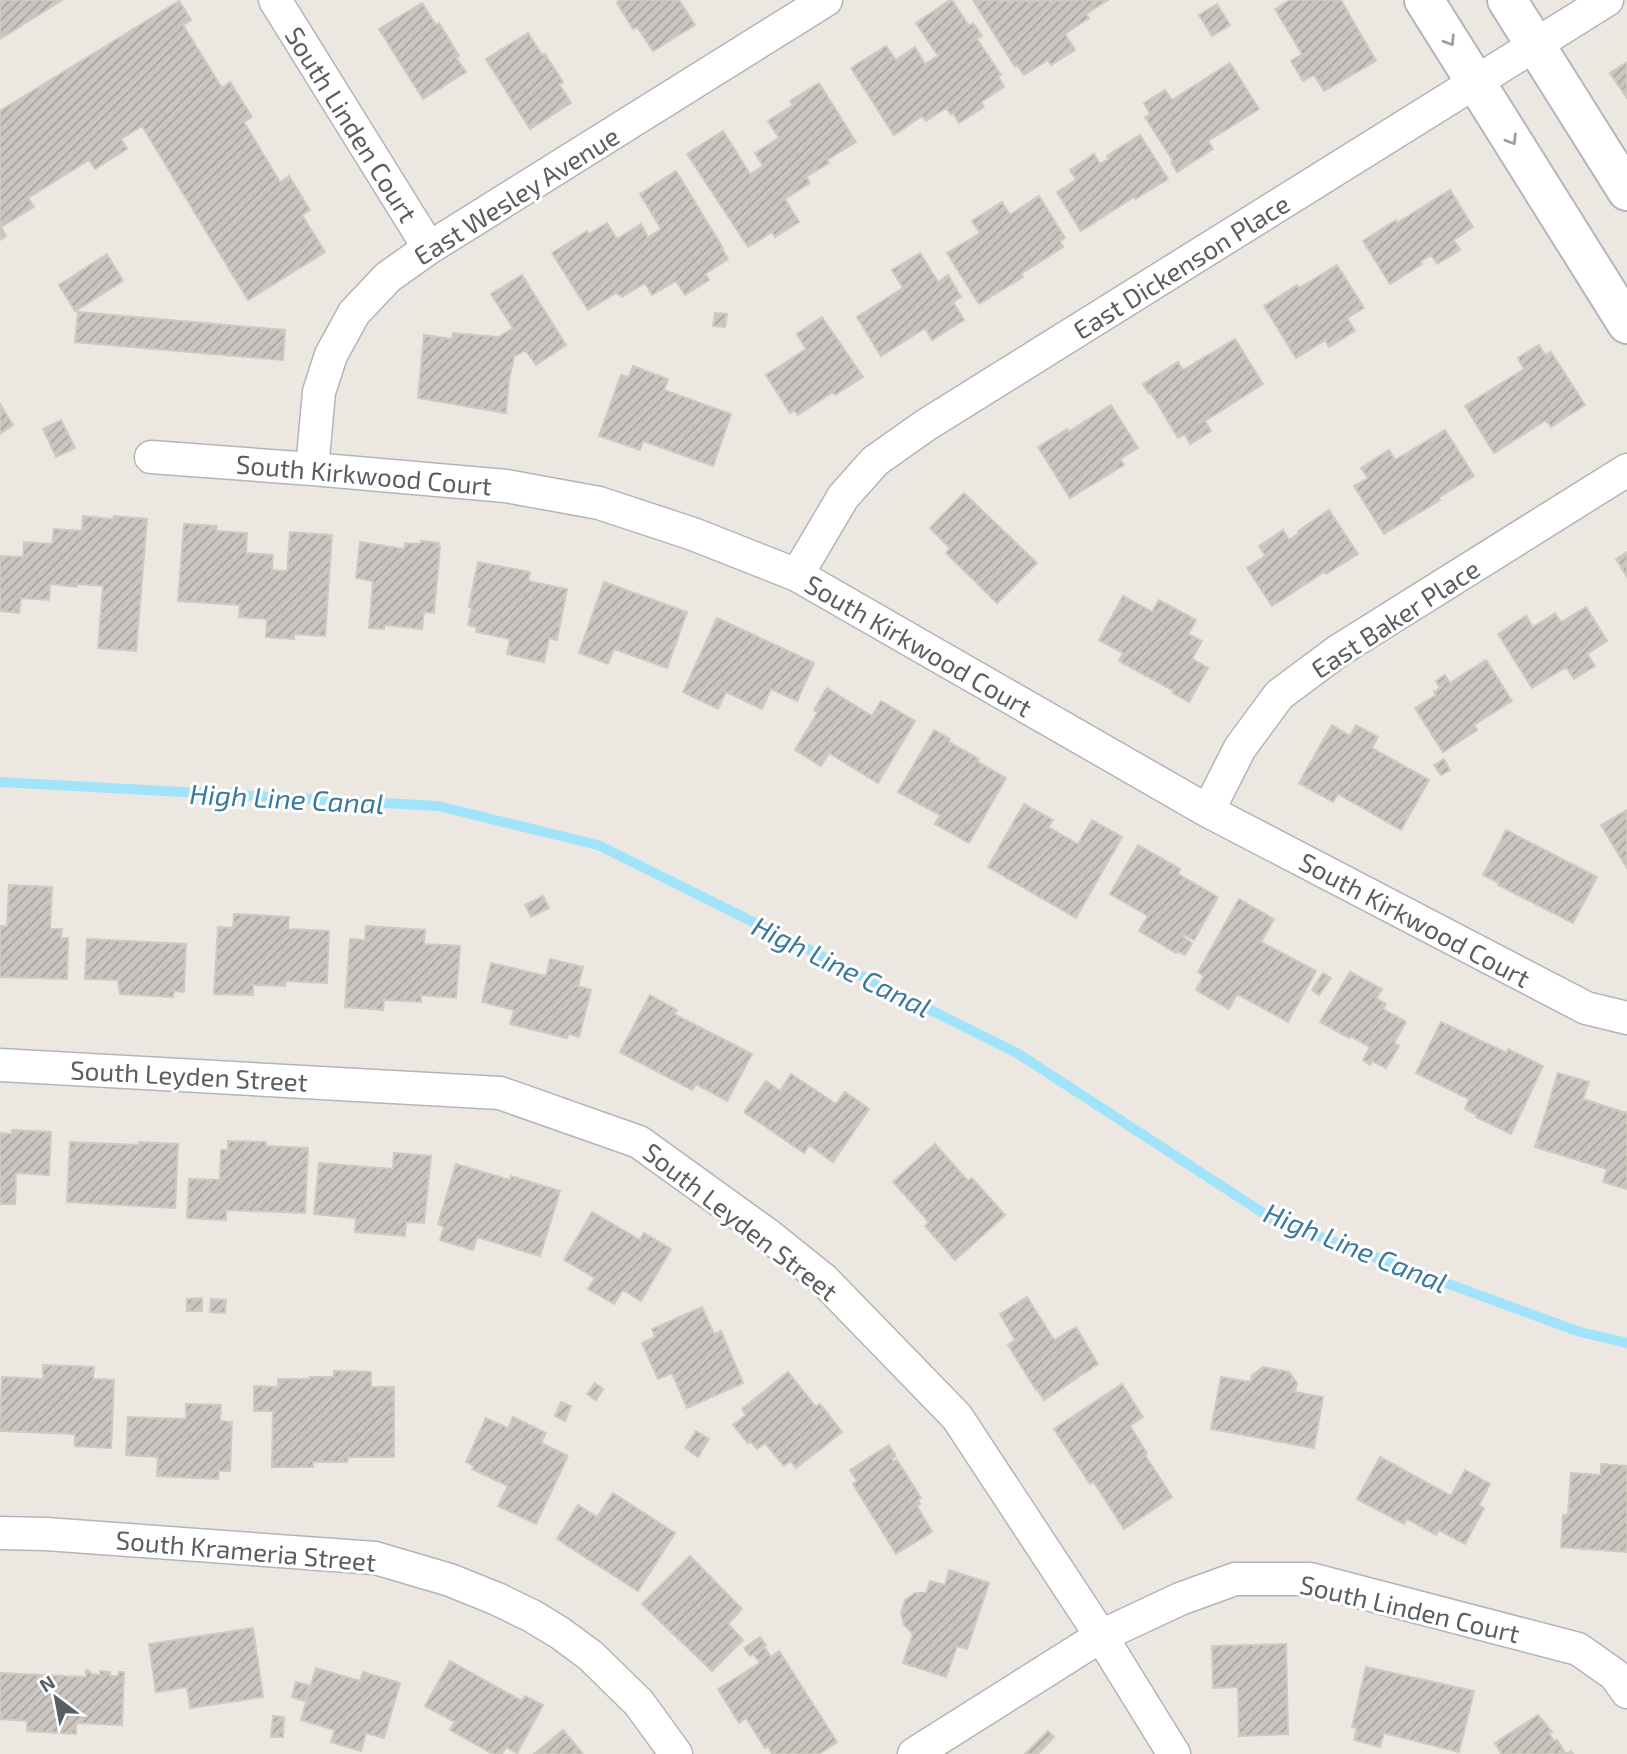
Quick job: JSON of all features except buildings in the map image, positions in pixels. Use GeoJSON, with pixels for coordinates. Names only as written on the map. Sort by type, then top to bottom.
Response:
{"type":"FeatureCollection","features":[{"type":"Feature","properties":{"kind":"main road"},"geometry":{"type":"LineString","coordinates":[[1424,0],[1627,324]]}},
{"type":"Feature","properties":{"kind":"main road"},"geometry":{"type":"LineString","coordinates":[[1507,0],[1627,191]]}},
{"type":"Feature","properties":{"kind":"street","name":"South Linden Court"},"geometry":{"type":"LineString","coordinates":[[275,0],[429,248]]}},
{"type":"Feature","properties":{"kind":"street","name":"East Wesley Avenue"},"geometry":{"type":"LineString","coordinates":[[312,469],[319,392],[331,355],[354,313],[388,277],[429,248],[826,0]]}},
{"type":"Feature","properties":{"kind":"street","name":"East Dickenson Place"},"geometry":{"type":"LineString","coordinates":[[796,575],[844,497],[875,461],[926,425],[1607,0]]}},
{"type":"Feature","properties":{"kind":"street","name":"South Kirkwood Court"},"geometry":{"type":"LineString","coordinates":[[151,457],[506,486],[599,503],[694,534],[796,575],[1208,811],[1586,1008],[1627,1018]]}},
{"type":"Feature","properties":{"kind":"street","name":"East Baker Place"},"geometry":{"type":"LineString","coordinates":[[1208,811],[1240,748],[1279,695],[1338,651],[1627,471]]}},
{"type":"Feature","properties":{"kind":"street","name":"South Leyden Street"},"geometry":{"type":"LineString","coordinates":[[0,1065],[500,1093],[639,1142],[824,1280],[957,1416],[1101,1636],[1174,1754]]}},
{"type":"Feature","properties":{"kind":"street","name":"South Krameria Street"},"geometry":{"type":"LineString","coordinates":[[0,1533],[375,1558],[450,1580],[532,1616],[591,1656],[639,1703],[676,1754]]}},
{"type":"Feature","properties":{"kind":"street","name":"South Linden Court"},"geometry":{"type":"LineString","coordinates":[[914,1754],[1101,1636],[1180,1599],[1235,1579],[1310,1580],[1578,1649],[1615,1675],[1627,1692]]}},
{"type":"Feature","properties":{"kind":"waterway","name":"High Line Canal"},"geometry":{"type":"LineString","coordinates":[[0,782],[438,806],[598,845],[1017,1053],[1274,1220],[1580,1332],[1627,1343]]}}]}
